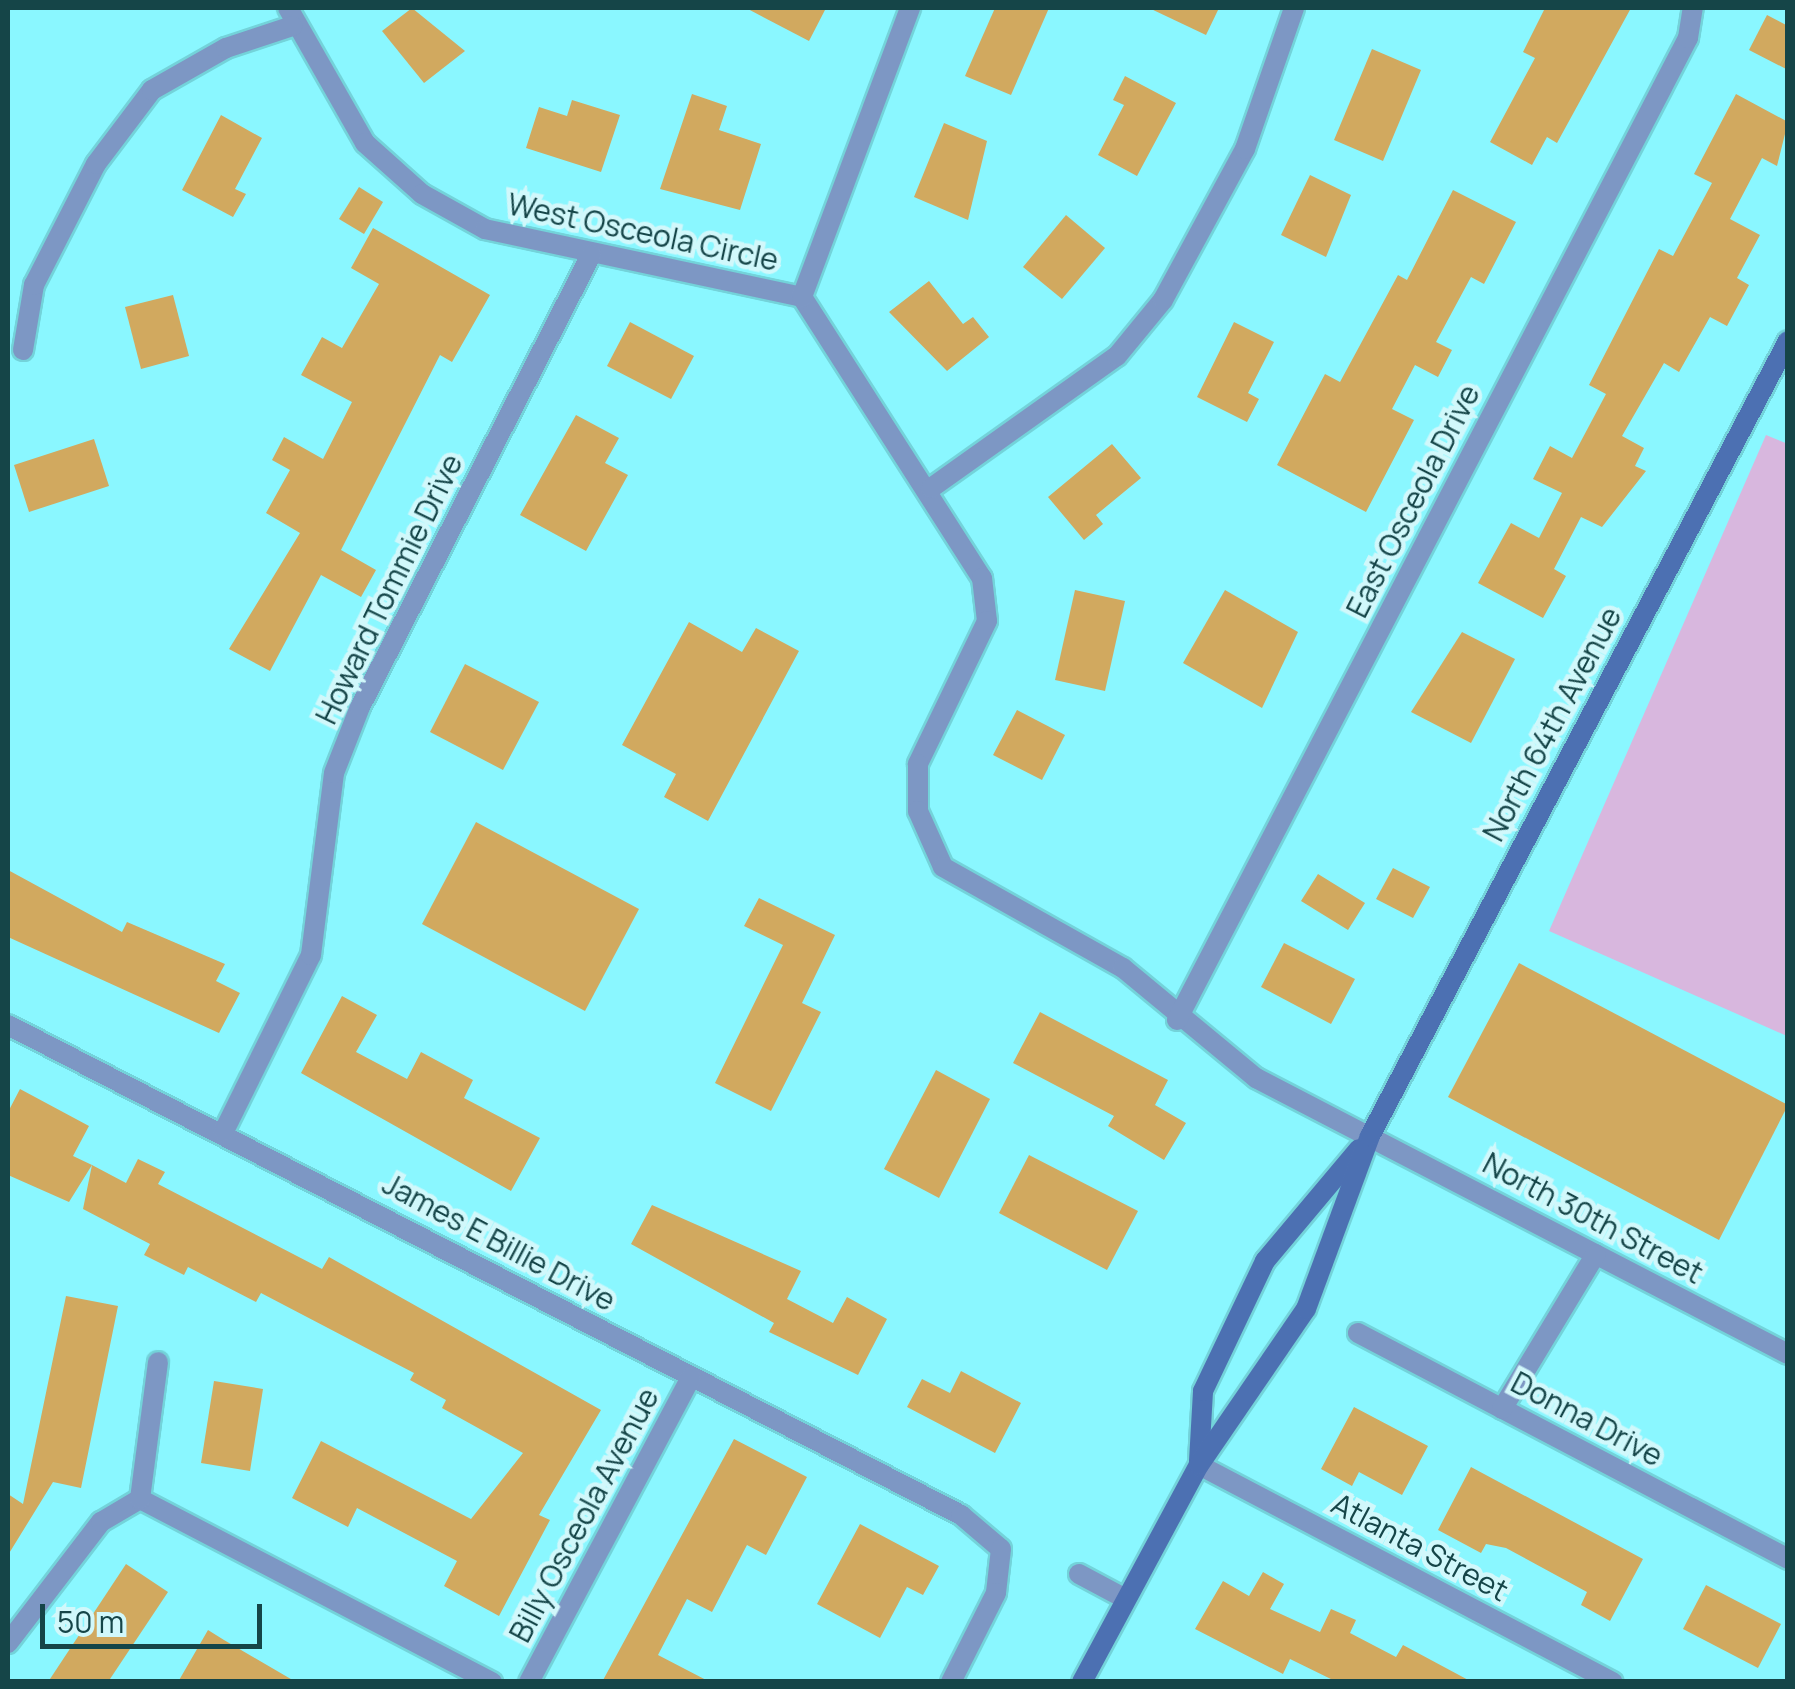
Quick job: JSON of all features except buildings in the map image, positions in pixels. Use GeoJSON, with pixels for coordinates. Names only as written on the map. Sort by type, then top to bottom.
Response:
{"type":"FeatureCollection","features":[{"type":"Feature","properties":{"kind":"street"},"geometry":{"type":"LineString","coordinates":[[802,297],[910,8]]}},
{"type":"Feature","properties":{"kind":"street"},"geometry":{"type":"LineString","coordinates":[[931,488],[1117,356],[1163,300],[1246,149],[1294,8]]}},
{"type":"Feature","properties":{"kind":"street","name":"East Osceola Drive"},"geometry":{"type":"LineString","coordinates":[[1177,1020],[1688,38],[1694,8]]}},
{"type":"Feature","properties":{"kind":"street"},"geometry":{"type":"LineString","coordinates":[[24,350],[34,285],[96,164],[152,90],[290,17]]}},
{"type":"Feature","properties":{"kind":"street","name":"West Osceola Circle"},"geometry":{"type":"LineString","coordinates":[[290,17],[366,142],[422,194],[485,228],[592,255],[802,297],[931,488],[982,578],[987,621],[918,764],[918,811],[942,868],[1123,968],[1177,1020]]}},
{"type":"Feature","properties":{"kind":"street","name":"Howard Tommie Drive"},"geometry":{"type":"LineString","coordinates":[[224,1132],[311,955],[334,773],[360,707],[592,255]]}},
{"type":"Feature","properties":{"kind":"street","name":"North 64th Avenue"},"geometry":{"type":"LineString","coordinates":[[1082,1682],[1199,1465],[1306,1309],[1370,1136],[1788,341]]}},
{"type":"Feature","properties":{"kind":"street","name":"North 30th Street"},"geometry":{"type":"LineString","coordinates":[[1177,1020],[1256,1078],[1788,1354]]}},
{"type":"Feature","properties":{"kind":"street","name":"James E Billie Drive"},"geometry":{"type":"LineString","coordinates":[[9,1031],[224,1132],[960,1515],[1001,1549],[996,1593],[951,1682]]}},
{"type":"Feature","properties":{"kind":"street","name":"North 64th Avenue"},"geometry":{"type":"LineString","coordinates":[[1199,1465],[1203,1391],[1265,1261],[1370,1136]]}},
{"type":"Feature","properties":{"kind":"street"},"geometry":{"type":"LineString","coordinates":[[1502,1409],[1596,1254]]}},
{"type":"Feature","properties":{"kind":"street","name":"Donna Drive"},"geometry":{"type":"LineString","coordinates":[[1358,1333],[1788,1558]]}},
{"type":"Feature","properties":{"kind":"street"},"geometry":{"type":"LineString","coordinates":[[140,1500],[158,1362]]}},
{"type":"Feature","properties":{"kind":"street","name":"Billy Osceola Avenue"},"geometry":{"type":"LineString","coordinates":[[529,1682],[692,1377]]}},
{"type":"Feature","properties":{"kind":"street","name":"Atlanta Street"},"geometry":{"type":"LineString","coordinates":[[1199,1465],[1612,1682]]}},
{"type":"Feature","properties":{"kind":"street"},"geometry":{"type":"LineString","coordinates":[[8,1643],[101,1522],[140,1500]]}},
{"type":"Feature","properties":{"kind":"street"},"geometry":{"type":"LineString","coordinates":[[140,1500],[492,1682]]}},
{"type":"Feature","properties":{"kind":"street"},"geometry":{"type":"LineString","coordinates":[[1079,1574],[1124,1598]]}},
{"type":"Feature","properties":{"kind":"shaded area"},"geometry":{"type":"Polygon","coordinates":[[[1766,435],[1788,444],[1787,1036],[1549,931],[1766,435]]]}}]}
